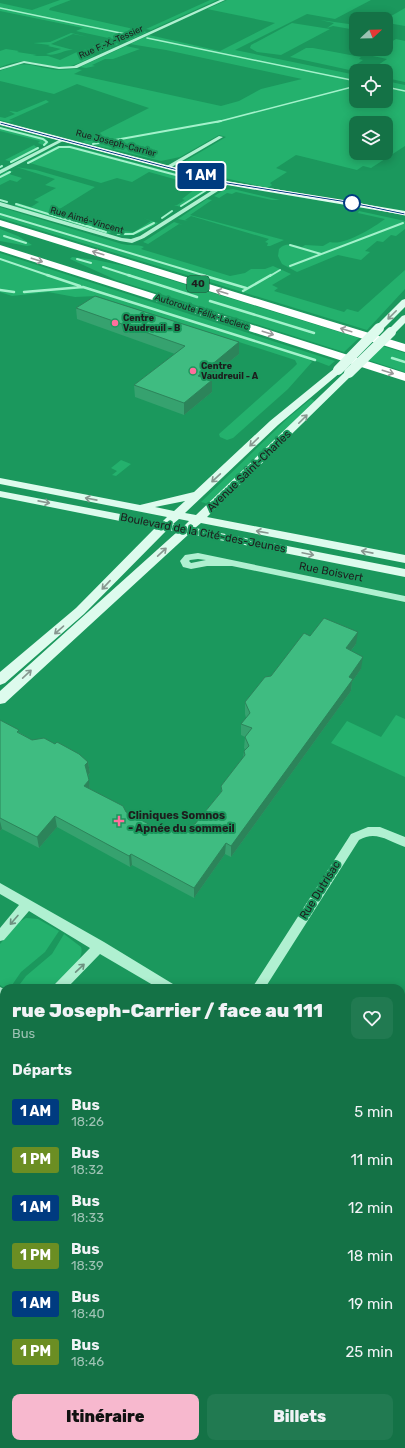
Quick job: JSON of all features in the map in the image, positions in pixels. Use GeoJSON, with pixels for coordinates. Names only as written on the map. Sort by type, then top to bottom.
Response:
{"type":"FeatureCollection","features":[{"type":"Feature","properties":{"kind":"highway","name":"40"},"geometry":{"type":"LineString","coordinates":[[0,223],[405,348]]}},
{"type":"Feature","properties":{"kind":"highway","name":"Autoroute Félix-Leclerc"},"geometry":{"type":"LineString","coordinates":[[0,248],[405,377]]}},
{"type":"Feature","properties":{"kind":"main road","name":"Rue Joseph-Carrier"},"geometry":{"type":"LineString","coordinates":[[0,123],[227,183],[347,202],[405,214]]}},
{"type":"Feature","properties":{"kind":"main road","name":"Rue Joseph-Carrier"},"geometry":{"type":"LineString","coordinates":[[227,183],[236,187],[260,193],[356,208],[405,219]]}},
{"type":"Feature","properties":{"kind":"main road","name":"Avenue Saint-Charles"},"geometry":{"type":"LineString","coordinates":[[0,680],[80,611],[164,526],[200,494],[274,422],[338,370],[405,302]]}},
{"type":"Feature","properties":{"kind":"main road","name":"Avenue Saint-Charles"},"geometry":{"type":"LineString","coordinates":[[0,699],[199,520],[405,318]]}},
{"type":"Feature","properties":{"kind":"main road","name":"Boulevard de la Cité-des-Jeunes"},"geometry":{"type":"LineString","coordinates":[[0,481],[405,559]]}},
{"type":"Feature","properties":{"kind":"main road","name":"Boulevard de la Cité-des-Jeunes"},"geometry":{"type":"LineString","coordinates":[[0,494],[405,573]]}},
{"type":"Feature","properties":{"kind":"main road"},"geometry":{"type":"LineString","coordinates":[[129,506],[155,505],[200,494]]}},
{"type":"Feature","properties":{"kind":"street","name":"Rue F.-X.-Tessier"},"geometry":{"type":"LineString","coordinates":[[0,69],[24,62],[59,68],[75,66],[223,0]]}},
{"type":"Feature","properties":{"kind":"street"},"geometry":{"type":"LineString","coordinates":[[168,167],[221,137]]}},
{"type":"Feature","properties":{"kind":"street"},"geometry":{"type":"LineString","coordinates":[[0,172],[63,140]]}},
{"type":"Feature","properties":{"kind":"street","name":"Rue Aimé-Vincent"},"geometry":{"type":"LineString","coordinates":[[0,204],[111,237],[132,241],[142,237],[227,183]]}},
{"type":"Feature","properties":{"kind":"street","name":"Rue Boisvert"},"geometry":{"type":"LineString","coordinates":[[229,564],[405,599]]}},
{"type":"Feature","properties":{"kind":"street","name":"Rue Dutrisac"},"geometry":{"type":"LineString","coordinates":[[261,984],[355,837],[364,832],[378,831],[405,842]]}},
{"type":"Feature","properties":{"kind":"street"},"geometry":{"type":"LineString","coordinates":[[0,888],[162,984]]}},
{"type":"Feature","properties":{"kind":"street"},"geometry":{"type":"LineString","coordinates":[[0,936],[27,905]]}},
{"type":"Feature","properties":{"kind":"street"},"geometry":{"type":"LineString","coordinates":[[63,984],[100,946]]}},
{"type":"Feature","properties":{"kind":"green space"},"geometry":{"type":"Polygon","coordinates":[[[60,0],[71,0],[50,8],[49,10],[147,32],[128,41],[122,41],[76,31],[83,28],[0,11],[0,3],[32,10],[60,0]]]}},
{"type":"Feature","properties":{"kind":"green space"},"geometry":{"type":"Polygon","coordinates":[[[210,0],[217,0],[151,30],[146,29],[210,0]]]}},
{"type":"Feature","properties":{"kind":"green space"},"geometry":{"type":"Polygon","coordinates":[[[227,0],[371,0],[335,19],[307,14],[235,50],[349,74],[349,108],[393,108],[393,82],[405,85],[405,146],[393,154],[393,116],[349,116],[349,160],[383,160],[371,168],[363,166],[357,170],[296,155],[276,168],[287,172],[270,183],[272,185],[268,188],[190,170],[183,166],[185,161],[226,137],[219,135],[180,157],[161,161],[82,142],[149,108],[77,84],[54,94],[0,81],[0,71],[17,65],[29,65],[58,70],[79,69],[82,70],[74,74],[221,106],[239,101],[261,89],[302,79],[166,50],[130,44],[149,35],[220,51],[275,23],[207,9],[227,0]]]}},
{"type":"Feature","properties":{"kind":"green space"},"geometry":{"type":"Polygon","coordinates":[[[405,8],[405,26],[393,24],[393,15],[405,8]]]}},
{"type":"Feature","properties":{"kind":"green space"},"geometry":{"type":"Polygon","coordinates":[[[320,20],[349,24],[349,29],[333,26],[327,28],[334,23],[320,20]]]}},
{"type":"Feature","properties":{"kind":"green space"},"geometry":{"type":"Polygon","coordinates":[[[292,23],[330,29],[281,55],[257,52],[250,48],[251,45],[292,23]]]}},
{"type":"Feature","properties":{"kind":"green space"},"geometry":{"type":"Polygon","coordinates":[[[71,33],[88,37],[73,34],[51,44],[73,50],[50,55],[46,54],[61,49],[48,46],[50,45],[33,43],[50,42],[71,33]]]}},
{"type":"Feature","properties":{"kind":"green space"},"geometry":{"type":"Polygon","coordinates":[[[396,39],[405,41],[405,82],[393,79],[393,64],[380,64],[387,59],[373,56],[393,56],[393,41],[396,39]]]}},
{"type":"Feature","properties":{"kind":"green space"},"geometry":{"type":"Polygon","coordinates":[[[103,40],[119,44],[100,52],[83,49],[87,49],[105,42],[103,40]]]}},
{"type":"Feature","properties":{"kind":"green space"},"geometry":{"type":"Polygon","coordinates":[[[126,46],[140,49],[113,59],[105,59],[92,65],[95,66],[86,68],[80,67],[126,46]]]}},
{"type":"Feature","properties":{"kind":"green space"},"geometry":{"type":"Polygon","coordinates":[[[306,48],[313,48],[349,55],[349,56],[361,57],[359,59],[363,60],[357,64],[349,64],[349,70],[290,57],[306,48]]]}},
{"type":"Feature","properties":{"kind":"green space"},"geometry":{"type":"Polygon","coordinates":[[[6,49],[37,55],[33,56],[48,56],[60,60],[79,51],[95,55],[77,64],[65,67],[20,62],[11,63],[0,67],[0,51],[6,49]]]}},
{"type":"Feature","properties":{"kind":"green space"},"geometry":{"type":"Polygon","coordinates":[[[46,100],[49,102],[9,120],[14,121],[8,122],[0,120],[0,117],[5,118],[15,114],[9,111],[17,112],[46,100]]]}},
{"type":"Feature","properties":{"kind":"green space"},"geometry":{"type":"Polygon","coordinates":[[[0,127],[45,138],[49,143],[45,146],[38,143],[40,141],[0,131],[0,127]]]}},
{"type":"Feature","properties":{"kind":"green space"},"geometry":{"type":"Polygon","coordinates":[[[34,145],[39,149],[13,162],[5,160],[34,145]]]}},
{"type":"Feature","properties":{"kind":"green space"},"geometry":{"type":"Polygon","coordinates":[[[69,145],[206,181],[211,183],[213,187],[181,207],[174,205],[177,205],[185,200],[182,199],[199,186],[149,172],[132,182],[117,178],[101,183],[26,162],[55,147],[69,145]]]}},
{"type":"Feature","properties":{"kind":"green space"},"geometry":{"type":"Polygon","coordinates":[[[16,167],[36,170],[95,187],[58,210],[93,220],[91,222],[106,226],[111,223],[117,225],[111,228],[115,230],[108,234],[15,206],[15,204],[18,203],[31,207],[39,202],[34,200],[56,188],[45,185],[55,179],[16,167]]]}},
{"type":"Feature","properties":{"kind":"green space"},"geometry":{"type":"Polygon","coordinates":[[[7,171],[13,171],[9,174],[22,178],[17,182],[10,180],[0,185],[0,175],[7,171]]]}},
{"type":"Feature","properties":{"kind":"green space"},"geometry":{"type":"Polygon","coordinates":[[[233,189],[280,200],[272,200],[236,192],[232,194],[227,193],[219,198],[214,196],[224,190],[233,189]]]}},
{"type":"Feature","properties":{"kind":"green space"},"geometry":{"type":"Polygon","coordinates":[[[207,199],[212,200],[190,215],[284,240],[267,246],[268,243],[265,242],[269,239],[191,216],[185,220],[188,221],[178,219],[207,199]]]}},
{"type":"Feature","properties":{"kind":"green space"},"geometry":{"type":"Polygon","coordinates":[[[0,207],[122,244],[141,246],[144,247],[141,249],[230,276],[245,273],[251,269],[265,269],[273,266],[291,274],[272,285],[278,288],[274,291],[344,312],[347,309],[358,312],[405,270],[405,289],[367,330],[0,218],[0,207]]]}},
{"type":"Feature","properties":{"kind":"green space"},"geometry":{"type":"Polygon","coordinates":[[[359,211],[405,221],[405,229],[396,236],[391,235],[383,242],[377,241],[365,251],[370,252],[361,260],[338,255],[297,272],[282,264],[278,256],[279,249],[284,245],[302,247],[305,245],[323,246],[330,242],[336,243],[350,239],[385,219],[358,213],[359,211]]]}},
{"type":"Feature","properties":{"kind":"green space"},"geometry":{"type":"Polygon","coordinates":[[[143,218],[158,223],[138,234],[127,236],[115,235],[124,229],[123,231],[134,232],[151,221],[143,218]]]}},
{"type":"Feature","properties":{"kind":"green space"},"geometry":{"type":"Polygon","coordinates":[[[174,222],[183,225],[179,224],[148,244],[143,242],[174,222]]]}},
{"type":"Feature","properties":{"kind":"green space"},"geometry":{"type":"Polygon","coordinates":[[[0,229],[18,236],[32,245],[27,246],[0,241],[0,229]]]}},
{"type":"Feature","properties":{"kind":"green space"},"geometry":{"type":"Polygon","coordinates":[[[0,253],[335,361],[329,366],[308,358],[312,362],[288,389],[233,438],[227,440],[220,437],[219,434],[293,368],[297,364],[295,360],[96,296],[75,297],[48,292],[12,296],[0,292],[0,253]]]}},
{"type":"Feature","properties":{"kind":"green space"},"geometry":{"type":"Polygon","coordinates":[[[72,257],[125,266],[359,338],[344,352],[116,280],[70,259],[72,257]]]}},
{"type":"Feature","properties":{"kind":"green space"},"geometry":{"type":"Polygon","coordinates":[[[382,346],[405,353],[405,372],[368,360],[382,346]]]}},
{"type":"Feature","properties":{"kind":"green space"},"geometry":{"type":"Polygon","coordinates":[[[311,399],[315,401],[208,504],[201,502],[288,418],[311,399]]]}},
{"type":"Feature","properties":{"kind":"green space"},"geometry":{"type":"Polygon","coordinates":[[[121,460],[131,464],[116,476],[112,475],[117,471],[111,468],[121,460]]]}},
{"type":"Feature","properties":{"kind":"green space"},"geometry":{"type":"Polygon","coordinates":[[[396,715],[405,719],[405,777],[331,743],[347,721],[381,737],[396,715]]]}},
{"type":"Feature","properties":{"kind":"green space"},"geometry":{"type":"Polygon","coordinates":[[[26,918],[38,919],[59,931],[45,952],[21,972],[13,984],[0,984],[0,944],[19,922],[26,918]]]}},
{"type":"Feature","properties":{"kind":"green space"},"geometry":{"type":"Polygon","coordinates":[[[64,934],[81,947],[82,952],[76,964],[55,984],[20,984],[26,976],[52,954],[64,934]]]}},
{"type":"Feature","properties":{"kind":"building"},"geometry":{"type":"Polygon","coordinates":[[[95,296],[239,342],[198,376],[212,380],[184,403],[134,385],[185,346],[76,308],[95,296]]]}},
{"type":"Feature","properties":{"kind":"building"},"geometry":{"type":"Polygon","coordinates":[[[324,618],[358,632],[346,648],[363,657],[349,677],[353,679],[231,846],[226,843],[194,888],[131,854],[129,856],[55,816],[37,837],[0,818],[0,720],[19,730],[17,732],[32,740],[44,738],[55,744],[57,742],[79,754],[88,762],[85,765],[89,780],[84,786],[123,806],[126,812],[161,831],[195,824],[222,791],[221,786],[245,755],[244,751],[249,746],[245,737],[252,728],[241,724],[250,713],[245,702],[265,677],[271,676],[304,633],[310,636],[324,618]]]}},
{"type":"Feature","properties":{"kind":"waterway"},"geometry":{"type":"LineString","coordinates":[[0,8],[135,36]]}},
{"type":"Feature","properties":{"kind":"waterway"},"geometry":{"type":"LineString","coordinates":[[147,38],[349,80]]}},
{"type":"Feature","properties":{"kind":"waterway"},"geometry":{"type":"LineString","coordinates":[[221,121],[349,88]]}},
{"type":"Feature","properties":{"kind":"waterway"},"geometry":{"type":"LineString","coordinates":[[393,88],[405,91]]}},
{"type":"Feature","properties":{"kind":"waterway"},"geometry":{"type":"LineString","coordinates":[[93,144],[221,121]]}},
{"type":"Feature","properties":{"kind":"waterway"},"geometry":{"type":"LineString","coordinates":[[0,128],[43,139],[47,142],[44,145]]}},
{"type":"Feature","properties":{"kind":"waterway"},"geometry":{"type":"LineString","coordinates":[[28,163],[59,147],[70,147],[210,184],[208,189],[181,206]]}},
{"type":"Feature","properties":{"kind":"waterway"},"geometry":{"type":"LineString","coordinates":[[11,162],[38,148]]}},
{"type":"Feature","properties":{"kind":"waterway"},"geometry":{"type":"LineString","coordinates":[[0,177],[10,172]]}},
{"type":"Feature","properties":{"kind":"waterway"},"geometry":{"type":"LineString","coordinates":[[0,200],[7,202]]}},
{"type":"Feature","properties":{"kind":"waterway"},"geometry":{"type":"LineString","coordinates":[[16,204],[106,232]]}},
{"type":"Feature","properties":{"kind":"waterway"},"geometry":{"type":"LineString","coordinates":[[162,218],[172,211]]}},
{"type":"Feature","properties":{"kind":"waterway"},"geometry":{"type":"LineString","coordinates":[[0,214],[206,276]]}},
{"type":"Feature","properties":{"kind":"waterway"},"geometry":{"type":"LineString","coordinates":[[118,234],[133,234],[154,223]]}},
{"type":"Feature","properties":{"kind":"waterway"},"geometry":{"type":"LineString","coordinates":[[290,266],[403,223]]}},
{"type":"Feature","properties":{"kind":"waterway"},"geometry":{"type":"LineString","coordinates":[[4,236],[26,243]]}},
{"type":"Feature","properties":{"kind":"waterway"},"geometry":{"type":"LineString","coordinates":[[290,245],[321,254]]}},
{"type":"Feature","properties":{"kind":"waterway"},"geometry":{"type":"LineString","coordinates":[[0,259],[50,276]]}},
{"type":"Feature","properties":{"kind":"waterway"},"geometry":{"type":"LineString","coordinates":[[77,259],[91,263]]}},
{"type":"Feature","properties":{"kind":"waterway"},"geometry":{"type":"LineString","coordinates":[[103,267],[131,276]]}},
{"type":"Feature","properties":{"kind":"waterway"},"geometry":{"type":"LineString","coordinates":[[270,276],[280,270]]}},
{"type":"Feature","properties":{"kind":"waterway"},"geometry":{"type":"LineString","coordinates":[[128,275],[197,297]]}},
{"type":"Feature","properties":{"kind":"waterway"},"geometry":{"type":"LineString","coordinates":[[202,275],[246,288]]}},
{"type":"Feature","properties":{"kind":"waterway"},"geometry":{"type":"LineString","coordinates":[[243,291],[271,275]]}},
{"type":"Feature","properties":{"kind":"waterway"},"geometry":{"type":"LineString","coordinates":[[50,276],[80,286]]}},
{"type":"Feature","properties":{"kind":"waterway"},"geometry":{"type":"LineString","coordinates":[[24,292],[83,287],[315,360]]}},
{"type":"Feature","properties":{"kind":"waterway"},"geometry":{"type":"LineString","coordinates":[[0,290],[14,292]]}},
{"type":"Feature","properties":{"kind":"waterway"},"geometry":{"type":"LineString","coordinates":[[210,301],[314,333]]}},
{"type":"Feature","properties":{"kind":"waterway"},"geometry":{"type":"LineString","coordinates":[[392,358],[405,362]]}},
{"type":"Feature","properties":{"kind":"bus line"},"geometry":{"type":"LineString","coordinates":[[0,123],[227,183],[241,184],[282,193],[347,202],[405,213]]}},
{"type":"Feature","properties":{"kind":"place","name":"Centre Vaudreuil - B"},"geometry":{"type":"Point","coordinates":[115,323]}},
{"type":"Feature","properties":{"kind":"place","name":"Centre Vaudreuil - A"},"geometry":{"type":"Point","coordinates":[193,371]}},
{"type":"Feature","properties":{"kind":"place","name":"Cliniques Somnos - Apnée du sommeil"},"geometry":{"type":"Point","coordinates":[119,821]}}]}
